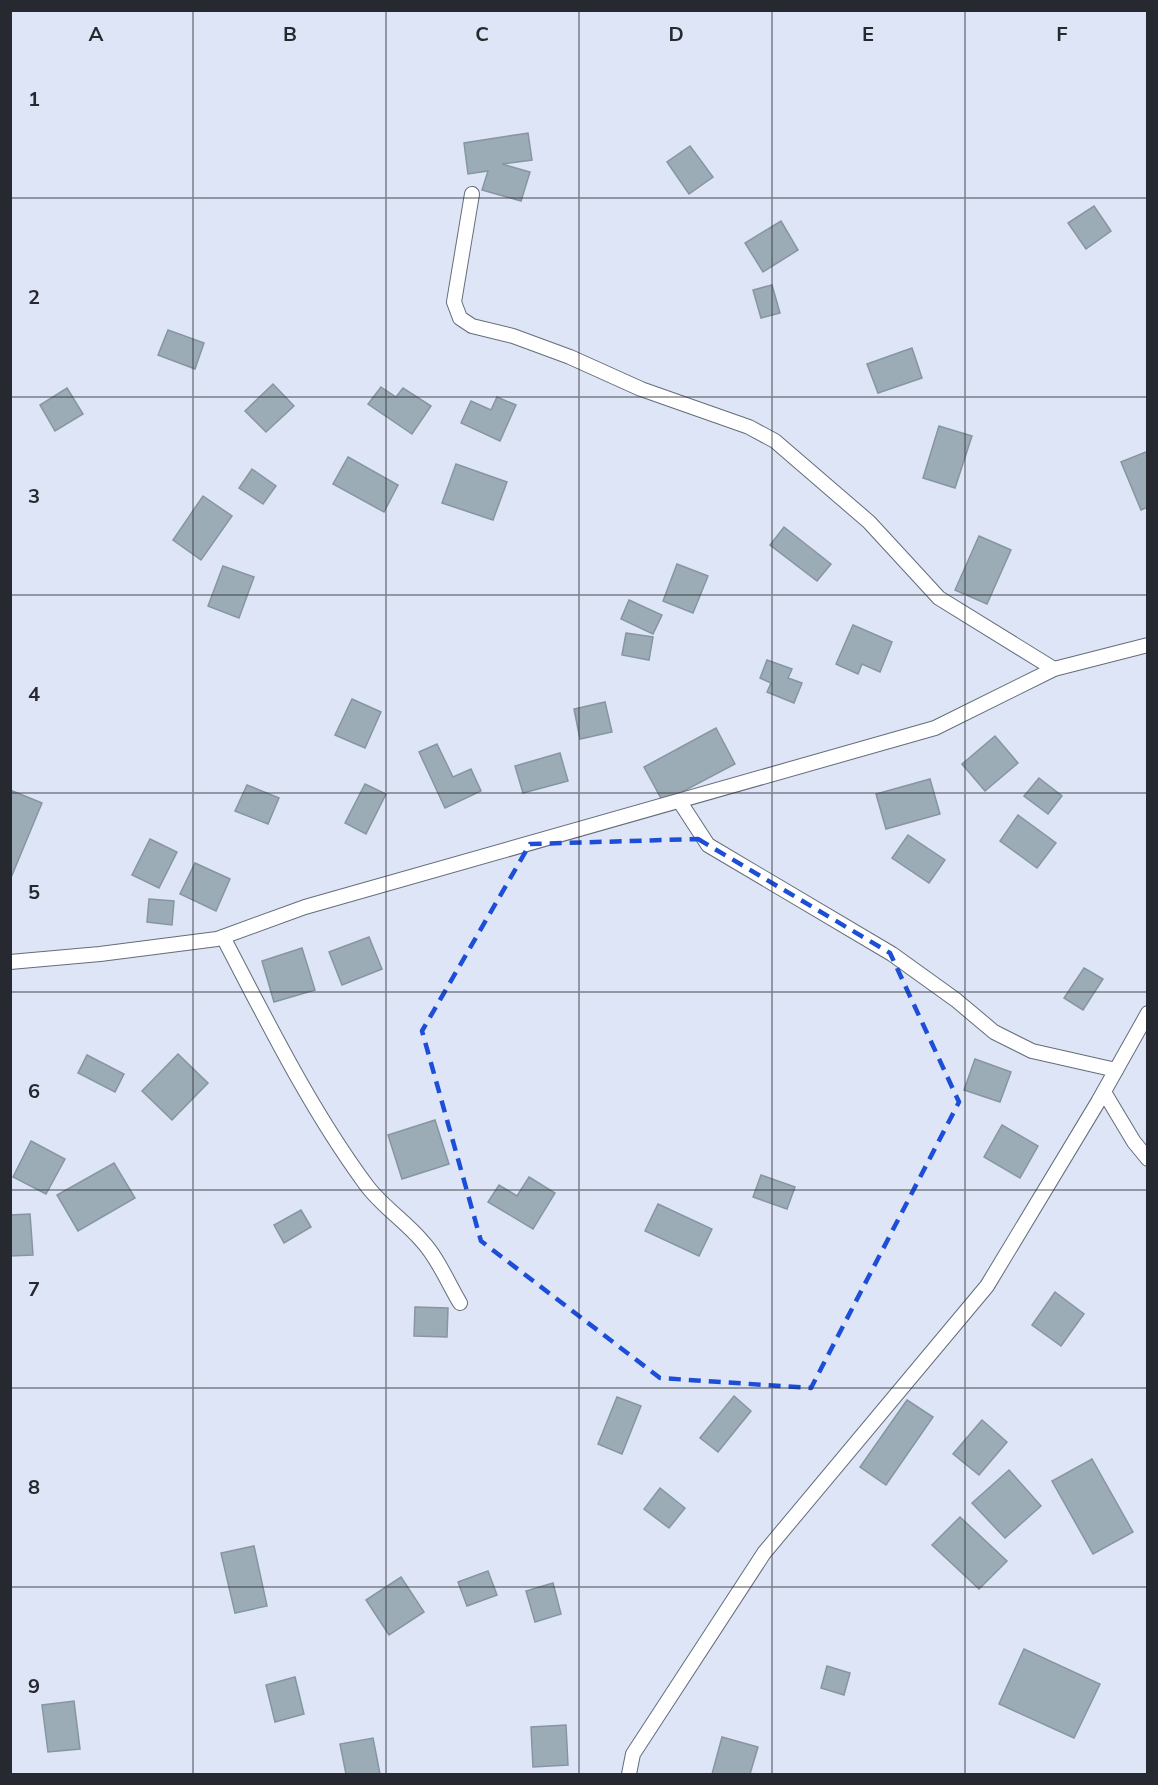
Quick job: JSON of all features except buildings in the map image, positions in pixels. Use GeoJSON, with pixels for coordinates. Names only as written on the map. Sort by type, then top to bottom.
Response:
{"type":"FeatureCollection","features":[{"type":"Feature","properties":{"kind":"street"},"geometry":{"type":"LineString","coordinates":[[472,194],[454,302],[460,318],[472,326],[513,336],[570,357],[640,389],[749,427],[775,441],[819,476],[869,522],[939,598],[1054,669]]}},
{"type":"Feature","properties":{"kind":"street"},"geometry":{"type":"LineString","coordinates":[[10,962],[100,954],[223,937],[305,907],[935,728],[1054,669],[1148,645]]}},
{"type":"Feature","properties":{"kind":"street"},"geometry":{"type":"LineString","coordinates":[[680,802],[708,845],[892,954],[994,1032],[1032,1051],[1116,1070]]}},
{"type":"Feature","properties":{"kind":"street"},"geometry":{"type":"LineString","coordinates":[[223,937],[285,1055],[343,1150],[368,1187],[395,1218],[423,1241],[460,1303]]}},
{"type":"Feature","properties":{"kind":"street"},"geometry":{"type":"LineString","coordinates":[[629,1774],[633,1754],[764,1553],[987,1286],[1104,1092],[1148,1013]]}},
{"type":"Feature","properties":{"kind":"street"},"geometry":{"type":"LineString","coordinates":[[1104,1092],[1134,1142],[1148,1159]]}},
{"type":"Feature","properties":{"kind":"highlighted area"},"geometry":{"type":"Polygon","coordinates":[[[698,839],[890,953],[959,1102],[811,1388],[660,1378],[481,1241],[422,1031],[530,844],[698,839]]]}}]}
